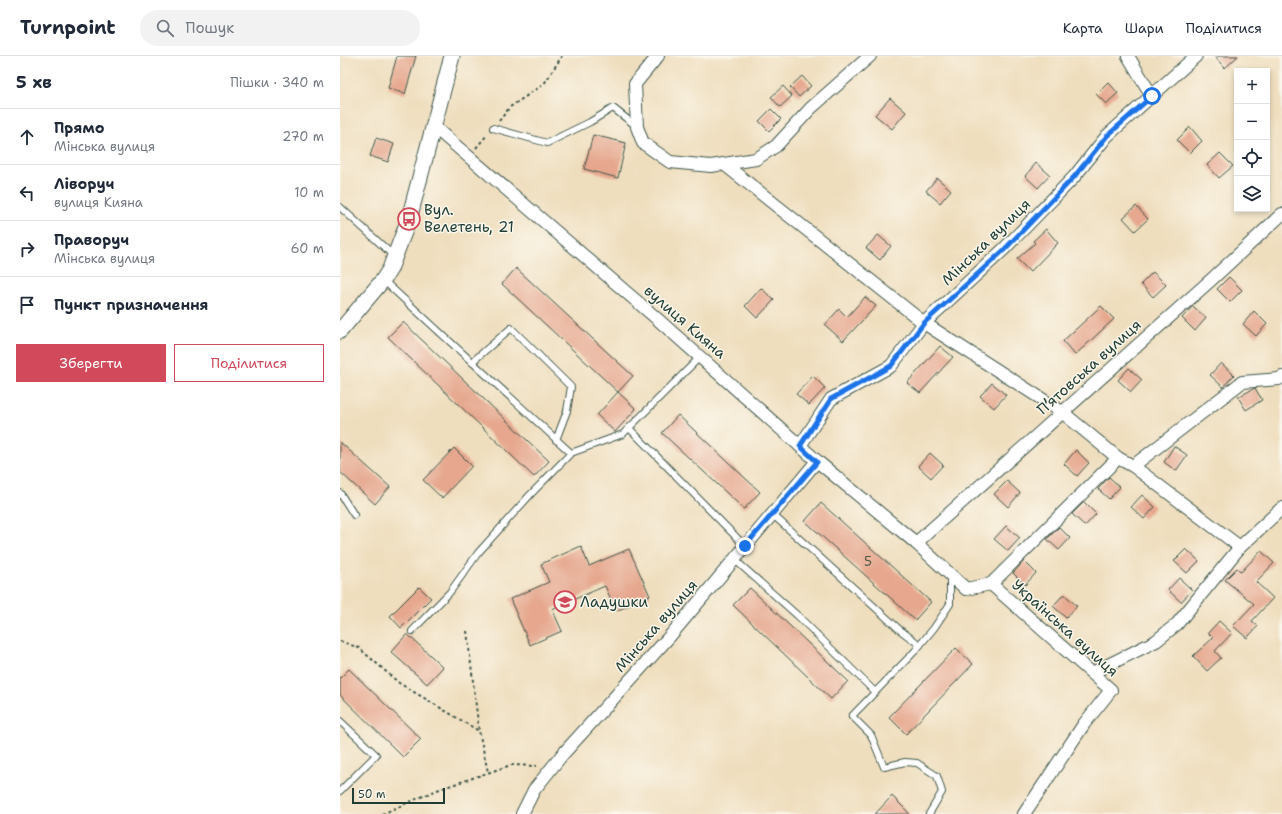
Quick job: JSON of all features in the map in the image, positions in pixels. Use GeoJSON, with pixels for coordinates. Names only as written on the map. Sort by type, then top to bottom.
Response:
{"type":"FeatureCollection","features":[{"type":"Feature","properties":{"kind":"street"},"geometry":{"type":"LineString","coordinates":[[340,331],[383,280],[395,256],[409,219],[452,56]]}},
{"type":"Feature","properties":{"kind":"street"},"geometry":{"type":"LineString","coordinates":[[658,56],[635,84],[637,127],[643,143],[670,162],[711,166],[756,159],[776,146],[811,108],[870,56]]}},
{"type":"Feature","properties":{"kind":"street"},"geometry":{"type":"LineString","coordinates":[[1128,56],[1152,96]]}},
{"type":"Feature","properties":{"kind":"street","name":"Мінська вулиця"},"geometry":{"type":"LineString","coordinates":[[800,446],[831,399],[891,366],[924,323],[1004,250],[1074,177],[1107,136],[1196,56]]}},
{"type":"Feature","properties":{"kind":"street","name":"вулиця Кияна"},"geometry":{"type":"LineString","coordinates":[[433,126],[700,357],[817,462],[916,543]]}},
{"type":"Feature","properties":{"kind":"street"},"geometry":{"type":"LineString","coordinates":[[724,164],[924,323],[1062,412],[1118,458],[1133,466],[1240,547]]}},
{"type":"Feature","properties":{"kind":"street","name":"П’ятовська вулиця"},"geometry":{"type":"LineString","coordinates":[[916,543],[1212,279],[1282,214]]}},
{"type":"Feature","properties":{"kind":"street"},"geometry":{"type":"LineString","coordinates":[[1133,466],[1242,382],[1279,379],[1282,376]]}},
{"type":"Feature","properties":{"kind":"street"},"geometry":{"type":"LineString","coordinates":[[991,584],[1118,458]]}},
{"type":"Feature","properties":{"kind":"street","name":"Мінська вулиця"},"geometry":{"type":"LineString","coordinates":[[522,814],[534,790],[552,768],[670,636],[817,462]]}},
{"type":"Feature","properties":{"kind":"street"},"geometry":{"type":"LineString","coordinates":[[1092,673],[1156,641],[1177,624],[1240,547],[1282,508]]}},
{"type":"Feature","properties":{"kind":"street","name":"Українська вулиця"},"geometry":{"type":"LineString","coordinates":[[916,543],[966,589],[991,584],[1111,690],[1084,724],[1024,814]]}},
{"type":"Feature","properties":{"kind":"lane"},"geometry":{"type":"LineString","coordinates":[[493,128],[547,143],[590,122],[613,108],[637,127]]}},
{"type":"Feature","properties":{"kind":"lane"},"geometry":{"type":"LineString","coordinates":[[340,206],[395,256]]}},
{"type":"Feature","properties":{"kind":"lane"},"geometry":{"type":"LineString","coordinates":[[383,280],[571,453]]}},
{"type":"Feature","properties":{"kind":"lane"},"geometry":{"type":"LineString","coordinates":[[472,362],[511,328],[571,387],[567,411],[556,440]]}},
{"type":"Feature","properties":{"kind":"lane"},"geometry":{"type":"LineString","coordinates":[[412,631],[450,592],[488,541],[571,453],[616,437],[629,428],[700,357]]}},
{"type":"Feature","properties":{"kind":"lane"},"geometry":{"type":"LineString","coordinates":[[629,428],[745,546]]}},
{"type":"Feature","properties":{"kind":"lane"},"geometry":{"type":"LineString","coordinates":[[340,493],[354,515]]}},
{"type":"Feature","properties":{"kind":"lane"},"geometry":{"type":"LineString","coordinates":[[772,514],[900,630],[920,645]]}},
{"type":"Feature","properties":{"kind":"lane"},"geometry":{"type":"LineString","coordinates":[[734,559],[798,616],[875,692]]}},
{"type":"Feature","properties":{"kind":"lane"},"geometry":{"type":"LineString","coordinates":[[929,814],[942,792],[937,776],[917,763],[905,762],[884,767],[872,735],[852,716],[920,645],[934,628],[950,604],[950,574]]}},
{"type":"Feature","properties":{"kind":"lane"},"geometry":{"type":"LineString","coordinates":[[340,721],[376,754],[340,791]]}},
{"type":"Feature","properties":{"kind":"path"},"geometry":{"type":"LineString","coordinates":[[469,157],[510,107],[544,84],[562,56]]}},
{"type":"Feature","properties":{"kind":"path"},"geometry":{"type":"LineString","coordinates":[[467,631],[479,731],[488,772]]}},
{"type":"Feature","properties":{"kind":"path"},"geometry":{"type":"LineString","coordinates":[[340,641],[359,648],[399,683],[479,731]]}},
{"type":"Feature","properties":{"kind":"path"},"geometry":{"type":"LineString","coordinates":[[382,814],[437,790],[511,765],[552,768]]}},
{"type":"Feature","properties":{"kind":"building"},"geometry":{"type":"Polygon","coordinates":[[[397,56],[416,56],[405,94],[388,88],[397,56]]]}},
{"type":"Feature","properties":{"kind":"building"},"geometry":{"type":"Polygon","coordinates":[[[1214,56],[1238,56],[1225,68],[1214,56]]]}},
{"type":"Feature","properties":{"kind":"building"},"geometry":{"type":"Polygon","coordinates":[[[802,76],[811,86],[799,97],[790,87],[802,76]]]}},
{"type":"Feature","properties":{"kind":"building"},"geometry":{"type":"Polygon","coordinates":[[[1108,82],[1118,93],[1106,104],[1096,94],[1108,82]]]}},
{"type":"Feature","properties":{"kind":"building"},"geometry":{"type":"Polygon","coordinates":[[[783,86],[792,96],[780,107],[771,97],[783,86]]]}},
{"type":"Feature","properties":{"kind":"building"},"geometry":{"type":"Polygon","coordinates":[[[890,98],[906,112],[892,129],[875,115],[890,98]]]}},
{"type":"Feature","properties":{"kind":"building"},"geometry":{"type":"Polygon","coordinates":[[[771,109],[781,119],[769,131],[759,121],[771,109]]]}},
{"type":"Feature","properties":{"kind":"building"},"geometry":{"type":"Polygon","coordinates":[[[1190,127],[1202,141],[1190,153],[1177,140],[1190,127]]]}},
{"type":"Feature","properties":{"kind":"building"},"geometry":{"type":"Polygon","coordinates":[[[593,135],[626,143],[618,178],[584,169],[593,135]]]}},
{"type":"Feature","properties":{"kind":"building"},"geometry":{"type":"Polygon","coordinates":[[[376,138],[394,144],[388,162],[370,156],[376,138]]]}},
{"type":"Feature","properties":{"kind":"building"},"geometry":{"type":"Polygon","coordinates":[[[1220,153],[1233,166],[1219,178],[1207,165],[1220,153]]]}},
{"type":"Feature","properties":{"kind":"building"},"geometry":{"type":"Polygon","coordinates":[[[1036,163],[1050,175],[1038,188],[1025,176],[1036,163]]]}},
{"type":"Feature","properties":{"kind":"building"},"geometry":{"type":"Polygon","coordinates":[[[937,178],[951,190],[940,203],[926,191],[937,178]]]}},
{"type":"Feature","properties":{"kind":"building"},"geometry":{"type":"Polygon","coordinates":[[[1136,206],[1148,219],[1135,231],[1123,218],[1136,206]]]}},
{"type":"Feature","properties":{"kind":"building"},"geometry":{"type":"Polygon","coordinates":[[[1046,229],[1058,243],[1030,272],[1017,259],[1035,243],[1033,241],[1046,229]]]}},
{"type":"Feature","properties":{"kind":"building"},"geometry":{"type":"Polygon","coordinates":[[[878,235],[891,246],[880,260],[866,248],[878,235]]]}},
{"type":"Feature","properties":{"kind":"building"},"geometry":{"type":"Polygon","coordinates":[[[516,268],[633,376],[618,392],[502,284],[516,268]]]}},
{"type":"Feature","properties":{"kind":"building"},"geometry":{"type":"Polygon","coordinates":[[[1153,272],[1166,285],[1153,297],[1141,284],[1153,272]]]}},
{"type":"Feature","properties":{"kind":"building"},"geometry":{"type":"Polygon","coordinates":[[[1229,277],[1242,290],[1230,302],[1217,289],[1229,277]]]}},
{"type":"Feature","properties":{"kind":"building"},"geometry":{"type":"Polygon","coordinates":[[[761,288],[774,300],[757,318],[745,306],[761,288]]]}},
{"type":"Feature","properties":{"kind":"building"},"geometry":{"type":"Polygon","coordinates":[[[865,297],[876,306],[843,341],[825,325],[839,309],[847,317],[865,297]]]}},
{"type":"Feature","properties":{"kind":"building"},"geometry":{"type":"Polygon","coordinates":[[[1101,306],[1114,319],[1075,355],[1063,341],[1101,306]]]}},
{"type":"Feature","properties":{"kind":"building"},"geometry":{"type":"Polygon","coordinates":[[[1193,306],[1206,318],[1195,331],[1182,318],[1193,306]]]}},
{"type":"Feature","properties":{"kind":"building"},"geometry":{"type":"Polygon","coordinates":[[[1254,311],[1267,324],[1256,336],[1243,324],[1254,311]]]}},
{"type":"Feature","properties":{"kind":"building"},"geometry":{"type":"Polygon","coordinates":[[[403,322],[549,461],[534,477],[388,337],[403,322]]]}},
{"type":"Feature","properties":{"kind":"building"},"geometry":{"type":"Polygon","coordinates":[[[940,346],[953,357],[920,393],[907,383],[940,346]]]}},
{"type":"Feature","properties":{"kind":"building"},"geometry":{"type":"Polygon","coordinates":[[[1221,363],[1234,375],[1223,387],[1210,375],[1221,363]]]}},
{"type":"Feature","properties":{"kind":"building"},"geometry":{"type":"Polygon","coordinates":[[[1129,368],[1142,380],[1131,392],[1118,380],[1129,368]]]}},
{"type":"Feature","properties":{"kind":"building"},"geometry":{"type":"Polygon","coordinates":[[[813,376],[825,388],[809,405],[796,394],[813,376]]]}},
{"type":"Feature","properties":{"kind":"building"},"geometry":{"type":"Polygon","coordinates":[[[992,383],[1006,395],[994,408],[980,396],[992,383]]]}},
{"type":"Feature","properties":{"kind":"building"},"geometry":{"type":"Polygon","coordinates":[[[1255,388],[1262,400],[1246,410],[1238,397],[1255,388]]]}},
{"type":"Feature","properties":{"kind":"building"},"geometry":{"type":"Polygon","coordinates":[[[618,392],[636,409],[615,432],[597,415],[618,392]]]}},
{"type":"Feature","properties":{"kind":"building"},"geometry":{"type":"Polygon","coordinates":[[[678,415],[760,492],[744,509],[662,433],[678,415]]]}},
{"type":"Feature","properties":{"kind":"building"},"geometry":{"type":"Polygon","coordinates":[[[340,442],[390,487],[375,504],[340,472],[340,442]]]}},
{"type":"Feature","properties":{"kind":"building"},"geometry":{"type":"Polygon","coordinates":[[[1174,446],[1187,455],[1176,471],[1164,462],[1174,446]]]}},
{"type":"Feature","properties":{"kind":"building"},"geometry":{"type":"Polygon","coordinates":[[[454,448],[472,466],[442,498],[423,480],[454,448]]]}},
{"type":"Feature","properties":{"kind":"building"},"geometry":{"type":"Polygon","coordinates":[[[1076,450],[1089,463],[1077,476],[1064,464],[1076,450]]]}},
{"type":"Feature","properties":{"kind":"building"},"geometry":{"type":"Polygon","coordinates":[[[930,453],[943,465],[931,478],[918,466],[930,453]]]}},
{"type":"Feature","properties":{"kind":"building"},"geometry":{"type":"Polygon","coordinates":[[[1109,477],[1120,487],[1109,499],[1098,489],[1109,477]]]}},
{"type":"Feature","properties":{"kind":"building"},"geometry":{"type":"Polygon","coordinates":[[[1007,481],[1020,493],[1008,507],[994,494],[1007,481]]]}},
{"type":"Feature","properties":{"kind":"building"},"geometry":{"type":"Polygon","coordinates":[[[1142,495],[1155,507],[1144,519],[1131,507],[1142,495]]]}},
{"type":"Feature","properties":{"kind":"building"},"geometry":{"type":"Polygon","coordinates":[[[1084,502],[1096,514],[1085,526],[1072,514],[1084,502]]]}},
{"type":"Feature","properties":{"kind":"building"},"geometry":{"type":"Polygon","coordinates":[[[821,503],[931,602],[915,620],[805,521],[821,503]]]}},
{"type":"Feature","properties":{"kind":"building"},"geometry":{"type":"Polygon","coordinates":[[[1006,526],[1020,538],[1008,551],[994,539],[1006,526]]]}},
{"type":"Feature","properties":{"kind":"building"},"geometry":{"type":"Polygon","coordinates":[[[1059,527],[1070,538],[1059,550],[1047,539],[1059,527]]]}},
{"type":"Feature","properties":{"kind":"building"},"geometry":{"type":"Polygon","coordinates":[[[581,546],[589,566],[629,549],[650,596],[616,611],[605,586],[552,609],[562,631],[530,645],[510,599],[549,582],[541,564],[581,546]]]}},
{"type":"Feature","properties":{"kind":"building"},"geometry":{"type":"Polygon","coordinates":[[[1186,549],[1199,561],[1187,573],[1174,561],[1186,549]]]}},
{"type":"Feature","properties":{"kind":"building"},"geometry":{"type":"Polygon","coordinates":[[[1261,551],[1274,563],[1256,582],[1273,598],[1252,621],[1258,626],[1247,638],[1233,626],[1254,604],[1225,580],[1237,568],[1241,572],[1261,551]]]}},
{"type":"Feature","properties":{"kind":"building"},"geometry":{"type":"Polygon","coordinates":[[[1024,561],[1036,573],[1025,585],[1013,573],[1024,561]]]}},
{"type":"Feature","properties":{"kind":"building"},"geometry":{"type":"Polygon","coordinates":[[[1179,578],[1192,590],[1181,602],[1168,590],[1179,578]]]}},
{"type":"Feature","properties":{"kind":"building"},"geometry":{"type":"Polygon","coordinates":[[[419,587],[431,598],[401,628],[390,616],[419,587]]]}},
{"type":"Feature","properties":{"kind":"building"},"geometry":{"type":"Polygon","coordinates":[[[750,588],[848,681],[831,699],[733,605],[750,588]]]}},
{"type":"Feature","properties":{"kind":"building"},"geometry":{"type":"Polygon","coordinates":[[[1064,594],[1077,606],[1066,618],[1053,606],[1064,594]]]}},
{"type":"Feature","properties":{"kind":"building"},"geometry":{"type":"Polygon","coordinates":[[[1219,621],[1232,633],[1215,651],[1221,658],[1207,671],[1193,656],[1213,638],[1208,633],[1219,621]]]}},
{"type":"Feature","properties":{"kind":"building"},"geometry":{"type":"Polygon","coordinates":[[[407,634],[443,667],[427,684],[391,652],[407,634]]]}},
{"type":"Feature","properties":{"kind":"building"},"geometry":{"type":"Polygon","coordinates":[[[956,648],[973,664],[906,734],[889,717],[956,648]]]}},
{"type":"Feature","properties":{"kind":"building"},"geometry":{"type":"Polygon","coordinates":[[[349,669],[421,739],[403,757],[340,695],[340,678],[349,669]]]}},
{"type":"Feature","properties":{"kind":"building"},"geometry":{"type":"Polygon","coordinates":[[[892,796],[910,814],[875,814],[892,796]]]}},
{"type":"Feature","properties":{"kind":"place","name":"Вул. Велетень, 21"},"geometry":{"type":"Point","coordinates":[409,219]}},
{"type":"Feature","properties":{"kind":"place","name":"Ладушки"},"geometry":{"type":"Point","coordinates":[565,602]}},
{"type":"Feature","properties":{"kind":"route"},"geometry":{"type":"LineString","coordinates":[[745,546],[817,462],[800,446],[831,399],[891,366],[924,323],[1004,250],[1074,177],[1107,136],[1152,96]]}}]}
